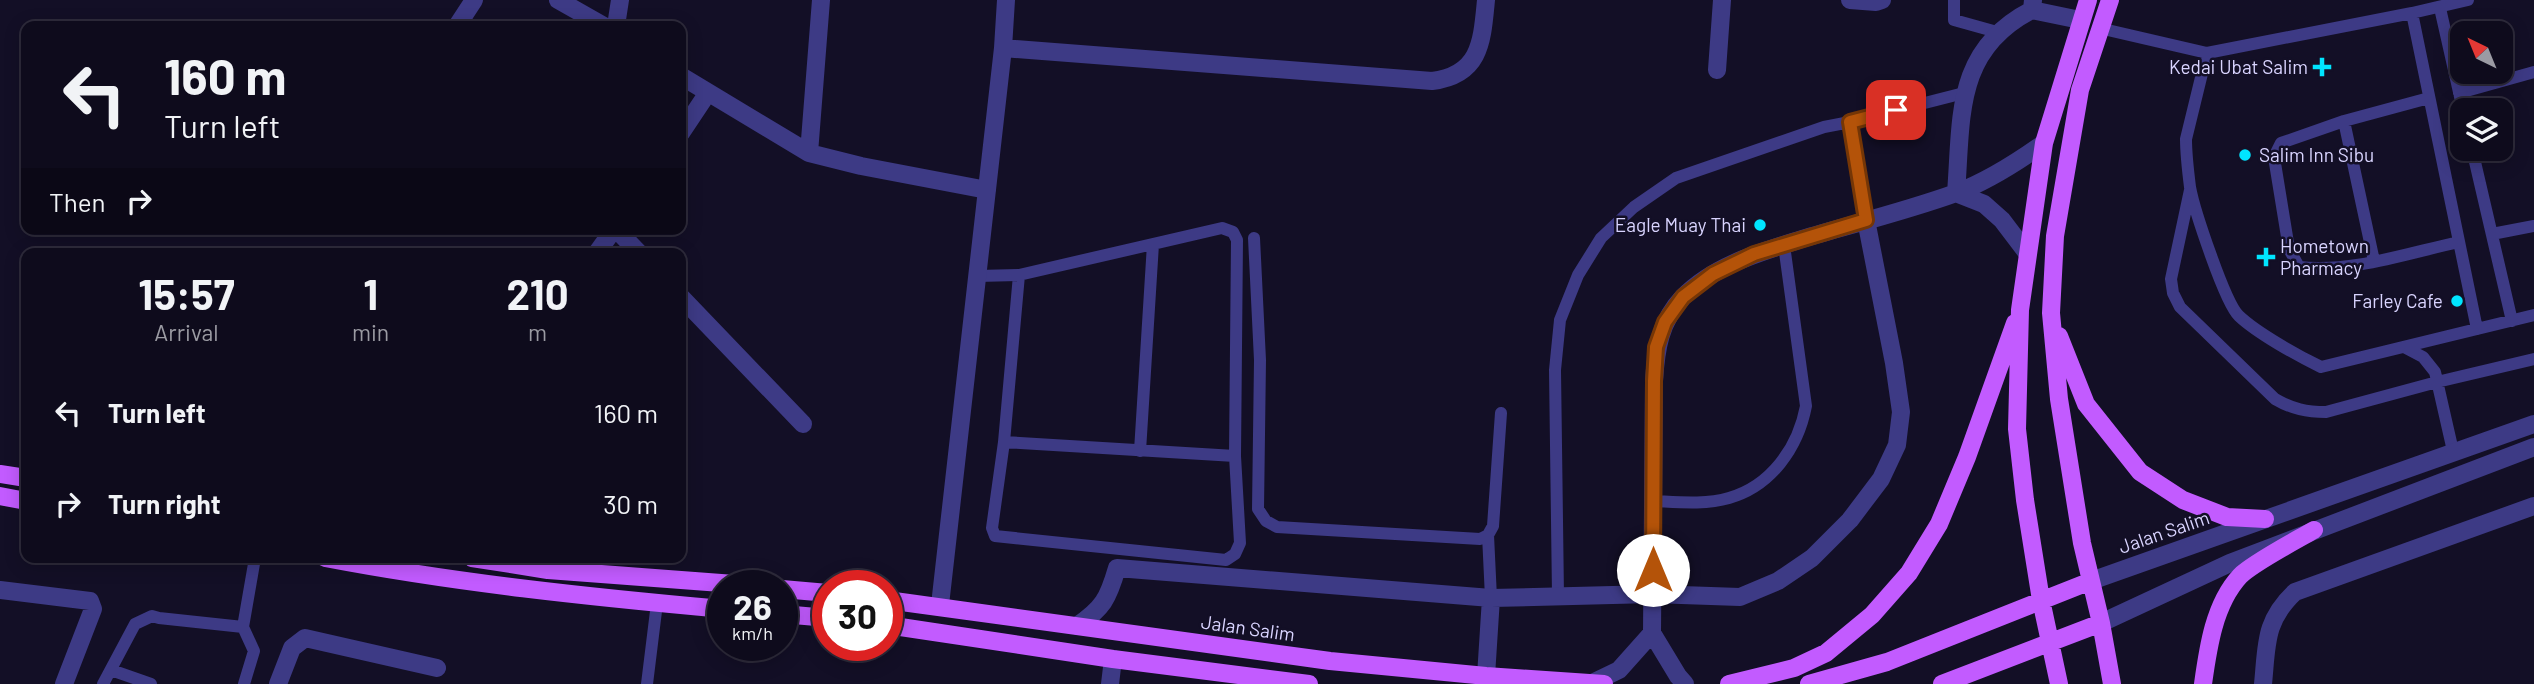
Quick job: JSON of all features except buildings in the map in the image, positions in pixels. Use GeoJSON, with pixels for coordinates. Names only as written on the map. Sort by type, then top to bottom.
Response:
{"type":"FeatureCollection","features":[{"type":"Feature","properties":{"kind":"main road"},"geometry":{"type":"LineString","coordinates":[[2059,684],[2041,600],[2017,429],[2020,310],[2044,143],[2088,0]]}},
{"type":"Feature","properties":{"kind":"main road"},"geometry":{"type":"LineString","coordinates":[[2110,0],[2080,90],[2055,236],[2051,313],[2059,399],[2082,543],[2112,684]]}},
{"type":"Feature","properties":{"kind":"main road"},"geometry":{"type":"LineString","coordinates":[[1729,684],[1794,668],[1826,653],[1872,615],[1909,573],[1939,524],[1967,457],[2020,310]]}},
{"type":"Feature","properties":{"kind":"main road"},"geometry":{"type":"LineString","coordinates":[[2051,313],[2086,404],[2140,472],[2183,500],[2227,517],[2265,519]]}},
{"type":"Feature","properties":{"kind":"main road"},"geometry":{"type":"LineString","coordinates":[[0,474],[21,477]]}},
{"type":"Feature","properties":{"kind":"main road"},"geometry":{"type":"LineString","coordinates":[[0,496],[21,500]]}},
{"type":"Feature","properties":{"kind":"main road"},"geometry":{"type":"LineString","coordinates":[[2203,684],[2214,628],[2224,597],[2241,575],[2314,530]]}},
{"type":"Feature","properties":{"kind":"main road"},"geometry":{"type":"LineString","coordinates":[[351,563],[594,597],[707,608]]}},
{"type":"Feature","properties":{"kind":"main road"},"geometry":{"type":"LineString","coordinates":[[504,563],[548,570],[707,582]]}},
{"type":"Feature","properties":{"kind":"main road","name":"Jalan Salim"},"geometry":{"type":"LineString","coordinates":[[1809,684],[1887,662],[2091,581]]}},
{"type":"Feature","properties":{"kind":"main road","name":"Jalan Salim"},"geometry":{"type":"LineString","coordinates":[[903,602],[1330,661],[1486,676],[1598,683]]}},
{"type":"Feature","properties":{"kind":"main road"},"geometry":{"type":"LineString","coordinates":[[1942,684],[2101,624]]}},
{"type":"Feature","properties":{"kind":"main road"},"geometry":{"type":"LineString","coordinates":[[903,627],[1113,659],[1308,684]]}},
{"type":"Feature","properties":{"kind":"street"},"geometry":{"type":"LineString","coordinates":[[460,21],[474,0]]}},
{"type":"Feature","properties":{"kind":"street"},"geometry":{"type":"LineString","coordinates":[[558,0],[595,21]]}},
{"type":"Feature","properties":{"kind":"street"},"geometry":{"type":"LineString","coordinates":[[617,21],[620,0]]}},
{"type":"Feature","properties":{"kind":"street"},"geometry":{"type":"LineString","coordinates":[[809,153],[821,0]]}},
{"type":"Feature","properties":{"kind":"street"},"geometry":{"type":"LineString","coordinates":[[940,605],[1003,48],[1006,0]]}},
{"type":"Feature","properties":{"kind":"street"},"geometry":{"type":"LineString","coordinates":[[1003,48],[1432,80],[1449,79],[1468,67],[1482,39],[1486,0]]}},
{"type":"Feature","properties":{"kind":"street"},"geometry":{"type":"LineString","coordinates":[[1717,70],[1722,0]]}},
{"type":"Feature","properties":{"kind":"street"},"geometry":{"type":"LineString","coordinates":[[1850,0],[1882,0]]}},
{"type":"Feature","properties":{"kind":"street"},"geometry":{"type":"LineString","coordinates":[[1956,193],[1964,93],[1978,57],[1997,32],[2032,5],[2080,20]]}},
{"type":"Feature","properties":{"kind":"street"},"geometry":{"type":"LineString","coordinates":[[686,79],[809,153],[861,166],[987,190]]}},
{"type":"Feature","properties":{"kind":"street"},"geometry":{"type":"LineString","coordinates":[[686,126],[707,94]]}},
{"type":"Feature","properties":{"kind":"street"},"geometry":{"type":"LineString","coordinates":[[1685,684],[1652,633],[1654,381],[1656,347],[1665,322],[1683,297],[1713,274],[1754,254],[1956,193],[2008,168],[2044,143]]}},
{"type":"Feature","properties":{"kind":"street"},"geometry":{"type":"LineString","coordinates":[[1956,193],[1984,204],[2002,220],[2027,253]]}},
{"type":"Feature","properties":{"kind":"street"},"geometry":{"type":"LineString","coordinates":[[1077,626],[1098,611],[1110,591],[1117,568],[1491,598],[1652,594],[1740,597],[1778,581],[1812,558],[1850,520],[1881,479],[1897,445],[1901,412],[1866,220]]}},
{"type":"Feature","properties":{"kind":"street"},"geometry":{"type":"LineString","coordinates":[[621,235],[634,248]]}},
{"type":"Feature","properties":{"kind":"street"},"geometry":{"type":"LineString","coordinates":[[686,302],[803,424]]}},
{"type":"Feature","properties":{"kind":"street","name":"Jalan Salim"},"geometry":{"type":"LineString","coordinates":[[2091,581],[2534,424]]}},
{"type":"Feature","properties":{"kind":"street"},"geometry":{"type":"LineString","coordinates":[[2101,624],[2230,563],[2534,447]]}},
{"type":"Feature","properties":{"kind":"street"},"geometry":{"type":"LineString","coordinates":[[2263,684],[2268,632],[2280,607],[2295,592],[2534,506]]}},
{"type":"Feature","properties":{"kind":"street"},"geometry":{"type":"LineString","coordinates":[[0,590],[90,601],[93,609],[64,684]]}},
{"type":"Feature","properties":{"kind":"street"},"geometry":{"type":"LineString","coordinates":[[1486,676],[1491,598]]}},
{"type":"Feature","properties":{"kind":"street"},"geometry":{"type":"LineString","coordinates":[[1598,683],[1619,670],[1652,633]]}},
{"type":"Feature","properties":{"kind":"street"},"geometry":{"type":"LineString","coordinates":[[278,684],[292,648],[305,638],[437,668]]}},
{"type":"Feature","properties":{"kind":"street"},"geometry":{"type":"LineString","coordinates":[[1111,684],[1113,659]]}},
{"type":"Feature","properties":{"kind":"lane"},"geometry":{"type":"LineString","coordinates":[[1954,0],[1954,20],[1997,32]]}},
{"type":"Feature","properties":{"kind":"lane"},"geometry":{"type":"LineString","coordinates":[[2099,29],[2207,53],[2440,8],[2468,0]]}},
{"type":"Feature","properties":{"kind":"lane"},"geometry":{"type":"LineString","coordinates":[[2440,8],[2460,98]]}},
{"type":"Feature","properties":{"kind":"lane"},"geometry":{"type":"LineString","coordinates":[[2412,13],[2477,329]]}},
{"type":"Feature","properties":{"kind":"lane"},"geometry":{"type":"LineString","coordinates":[[2207,53],[2186,139],[2190,189],[2226,298],[2238,316],[2321,367],[2534,315]]}},
{"type":"Feature","properties":{"kind":"lane"},"geometry":{"type":"LineString","coordinates":[[2459,93],[2534,72]]}},
{"type":"Feature","properties":{"kind":"lane"},"geometry":{"type":"LineString","coordinates":[[1558,596],[1555,370],[1560,320],[1578,275],[1601,238],[1634,207],[1676,178],[1824,127],[1964,93]]}},
{"type":"Feature","properties":{"kind":"lane"},"geometry":{"type":"LineString","coordinates":[[2429,98],[2344,121],[2281,143],[2274,157],[2289,248],[2299,267],[2319,269],[2374,261],[2459,242]]}},
{"type":"Feature","properties":{"kind":"lane"},"geometry":{"type":"LineString","coordinates":[[2344,121],[2374,261]]}},
{"type":"Feature","properties":{"kind":"lane"},"geometry":{"type":"LineString","coordinates":[[1850,122],[1866,220]]}},
{"type":"Feature","properties":{"kind":"lane"},"geometry":{"type":"LineString","coordinates":[[2475,161],[2512,321]]}},
{"type":"Feature","properties":{"kind":"lane"},"geometry":{"type":"LineString","coordinates":[[2190,189],[2171,279],[2173,293],[2180,307],[2275,399],[2288,407],[2326,412],[2534,359]]}},
{"type":"Feature","properties":{"kind":"lane"},"geometry":{"type":"LineString","coordinates":[[2492,234],[2534,226]]}},
{"type":"Feature","properties":{"kind":"lane"},"geometry":{"type":"LineString","coordinates":[[977,276],[1018,275],[1030,270],[1222,228],[1233,232],[1237,240],[1235,456],[1240,543],[1236,554],[1226,560],[995,536],[992,528],[1004,442],[1018,275]]}},
{"type":"Feature","properties":{"kind":"lane"},"geometry":{"type":"LineString","coordinates":[[1254,238],[1260,360],[1258,509],[1266,521],[1277,527],[1480,539],[1488,535]]}},
{"type":"Feature","properties":{"kind":"lane"},"geometry":{"type":"LineString","coordinates":[[1140,451],[1153,244]]}},
{"type":"Feature","properties":{"kind":"lane"},"geometry":{"type":"LineString","coordinates":[[1653,501],[1689,503],[1728,498],[1756,487],[1780,464],[1801,430],[1806,407],[1783,245]]}},
{"type":"Feature","properties":{"kind":"lane"},"geometry":{"type":"LineString","coordinates":[[2404,347],[2430,363],[2453,451]]}},
{"type":"Feature","properties":{"kind":"lane"},"geometry":{"type":"LineString","coordinates":[[1491,598],[1488,535],[1493,526],[1501,413]]}},
{"type":"Feature","properties":{"kind":"lane"},"geometry":{"type":"LineString","coordinates":[[1004,442],[1235,456]]}},
{"type":"Feature","properties":{"kind":"lane"},"geometry":{"type":"LineString","coordinates":[[1117,568],[1118,550]]}},
{"type":"Feature","properties":{"kind":"lane"},"geometry":{"type":"LineString","coordinates":[[244,684],[254,651],[243,627],[254,563]]}},
{"type":"Feature","properties":{"kind":"lane"},"geometry":{"type":"LineString","coordinates":[[647,684],[657,603]]}},
{"type":"Feature","properties":{"kind":"lane"},"geometry":{"type":"LineString","coordinates":[[103,684],[135,624],[152,615],[243,627]]}},
{"type":"Feature","properties":{"kind":"lane"},"geometry":{"type":"LineString","coordinates":[[111,670],[150,684]]}},
{"type":"Feature","properties":{"kind":"place","name":"Kedai Ubat Salim"},"geometry":{"type":"Point","coordinates":[2322,67]}},
{"type":"Feature","properties":{"kind":"place","name":"Salim Inn Sibu"},"geometry":{"type":"Point","coordinates":[2245,155]}},
{"type":"Feature","properties":{"kind":"place","name":"Eagle Muay Thai"},"geometry":{"type":"Point","coordinates":[1760,225]}},
{"type":"Feature","properties":{"kind":"place","name":"Hometown Pharmacy"},"geometry":{"type":"Point","coordinates":[2266,257]}},
{"type":"Feature","properties":{"kind":"place","name":"Farley Cafe"},"geometry":{"type":"Point","coordinates":[2457,301]}},
{"type":"Feature","properties":{"kind":"route"},"geometry":{"type":"LineString","coordinates":[[1653,570],[1654,381],[1656,347],[1665,322],[1683,297],[1713,274],[1754,254],[1866,220],[1850,122],[1896,110]]}}]}
